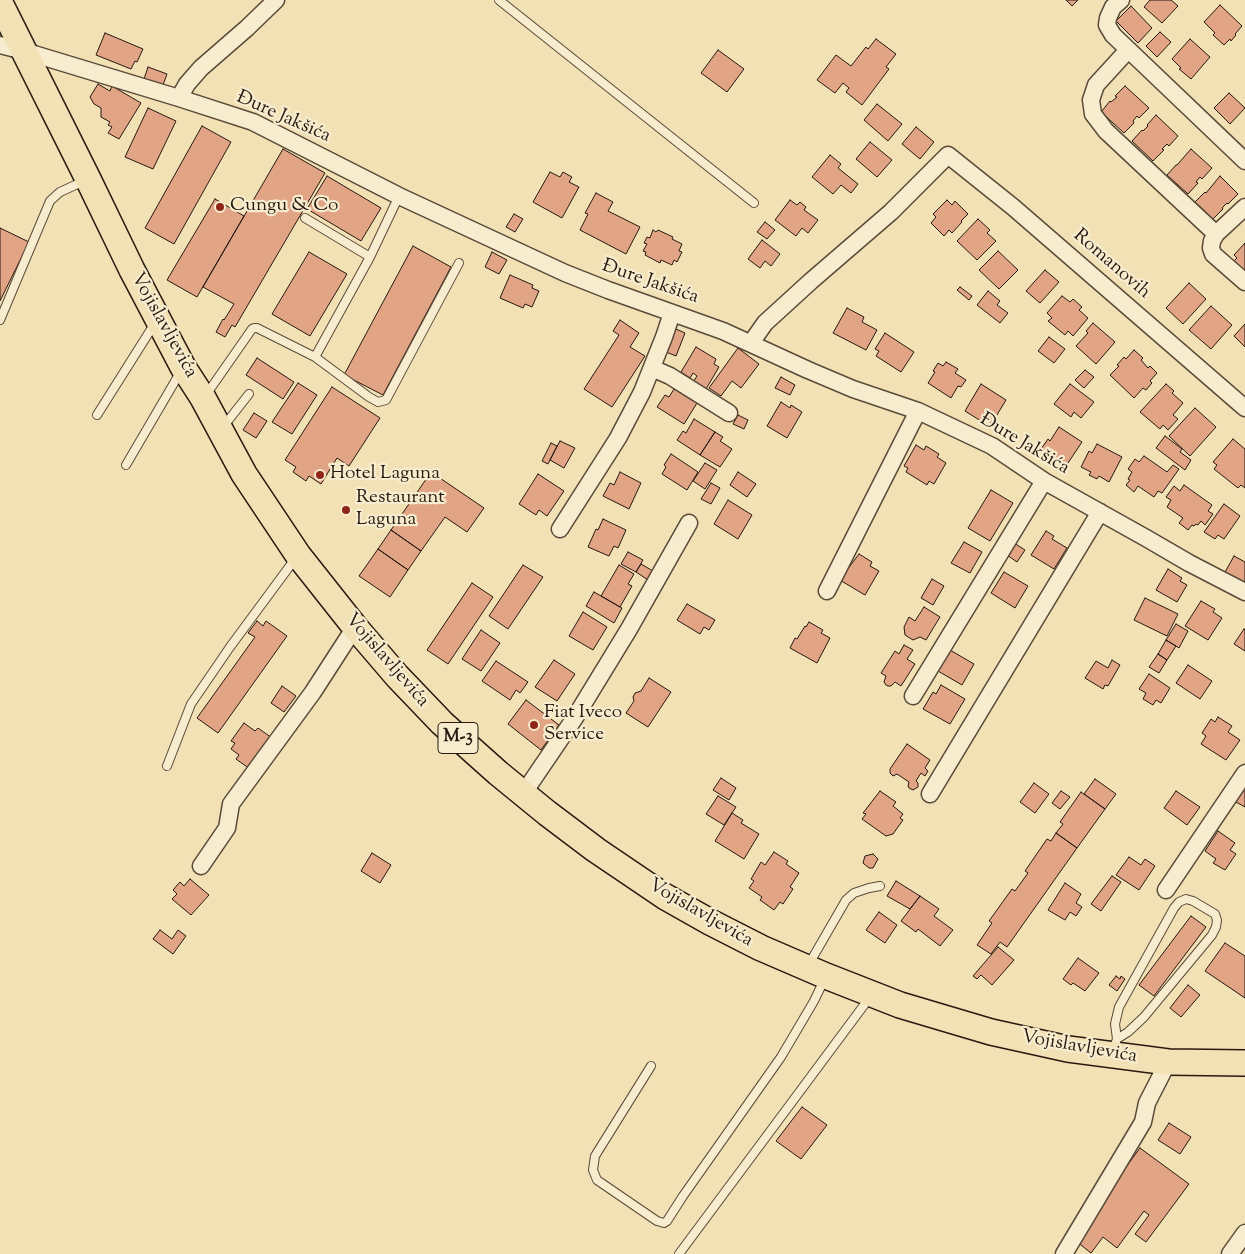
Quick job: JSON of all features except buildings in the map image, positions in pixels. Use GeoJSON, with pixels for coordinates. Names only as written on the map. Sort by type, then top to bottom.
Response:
{"type":"FeatureCollection","features":[{"type":"Feature","properties":{"kind":"main road","name":"Vojislavljevića"},"geometry":{"type":"LineString","coordinates":[[0,3],[157,319],[183,367],[204,398],[244,474],[298,555],[355,627],[397,676],[442,723],[498,773],[546,813],[664,896],[761,948],[872,994],[990,1032],[1068,1049],[1114,1047],[1168,1062],[1245,1063]]}},
{"type":"Feature","properties":{"kind":"street"},"geometry":{"type":"LineString","coordinates":[[179,98],[187,84],[201,68],[276,0]]}},
{"type":"Feature","properties":{"kind":"street"},"geometry":{"type":"LineString","coordinates":[[1121,0],[1113,7],[1108,18],[1108,25],[1113,35],[1245,161]]}},
{"type":"Feature","properties":{"kind":"street","name":"Đure Jakšića"},"geometry":{"type":"LineString","coordinates":[[0,45],[253,122],[398,196],[565,273],[723,330],[853,389],[918,411],[992,446],[1044,481],[1189,563],[1245,592]]}},
{"type":"Feature","properties":{"kind":"street"},"geometry":{"type":"LineString","coordinates":[[1128,50],[1096,86],[1091,100],[1093,114],[1106,131],[1216,234]]}},
{"type":"Feature","properties":{"kind":"street","name":"Romanovih"},"geometry":{"type":"LineString","coordinates":[[751,343],[766,323],[811,281],[891,212],[948,155],[1013,207],[1245,408]]}},
{"type":"Feature","properties":{"kind":"street"},"geometry":{"type":"LineString","coordinates":[[1245,207],[1216,234],[1212,241],[1214,254],[1245,282]]}},
{"type":"Feature","properties":{"kind":"street"},"geometry":{"type":"LineString","coordinates":[[560,529],[618,438],[642,392],[667,330],[672,312]]}},
{"type":"Feature","properties":{"kind":"street"},"geometry":{"type":"LineString","coordinates":[[652,368],[670,376],[729,413]]}},
{"type":"Feature","properties":{"kind":"street"},"geometry":{"type":"LineString","coordinates":[[828,591],[918,411]]}},
{"type":"Feature","properties":{"kind":"street"},"geometry":{"type":"LineString","coordinates":[[913,696],[1044,481]]}},
{"type":"Feature","properties":{"kind":"street"},"geometry":{"type":"LineString","coordinates":[[930,794],[1100,512]]}},
{"type":"Feature","properties":{"kind":"street"},"geometry":{"type":"LineString","coordinates":[[523,794],[574,719],[624,638],[689,523]]}},
{"type":"Feature","properties":{"kind":"street"},"geometry":{"type":"LineString","coordinates":[[202,866],[226,828],[231,804],[313,692],[355,627]]}},
{"type":"Feature","properties":{"kind":"street"},"geometry":{"type":"LineString","coordinates":[[1166,890],[1245,773]]}},
{"type":"Feature","properties":{"kind":"street"},"geometry":{"type":"LineString","coordinates":[[1064,1254],[1143,1122],[1147,1103],[1168,1062]]}},
{"type":"Feature","properties":{"kind":"street"},"geometry":{"type":"LineString","coordinates":[[1230,1254],[1245,1233]]}},
{"type":"Feature","properties":{"kind":"lane"},"geometry":{"type":"LineString","coordinates":[[499,0],[754,202]]}},
{"type":"Feature","properties":{"kind":"lane"},"geometry":{"type":"LineString","coordinates":[[0,320],[50,201],[60,192],[88,179]]}},
{"type":"Feature","properties":{"kind":"lane"},"geometry":{"type":"LineString","coordinates":[[315,357],[370,257],[398,196]]}},
{"type":"Feature","properties":{"kind":"lane"},"geometry":{"type":"LineString","coordinates":[[305,218],[370,257]]}},
{"type":"Feature","properties":{"kind":"lane"},"geometry":{"type":"LineString","coordinates":[[204,398],[252,329],[257,328],[315,357],[368,397],[378,402],[386,400],[459,263]]}},
{"type":"Feature","properties":{"kind":"lane"},"geometry":{"type":"LineString","coordinates":[[98,414],[157,319]]}},
{"type":"Feature","properties":{"kind":"lane"},"geometry":{"type":"LineString","coordinates":[[126,465],[183,367]]}},
{"type":"Feature","properties":{"kind":"lane"},"geometry":{"type":"LineString","coordinates":[[220,430],[249,394]]}},
{"type":"Feature","properties":{"kind":"lane"},"geometry":{"type":"LineString","coordinates":[[167,766],[191,704],[230,647],[298,555]]}},
{"type":"Feature","properties":{"kind":"lane"},"geometry":{"type":"LineString","coordinates":[[651,1066],[595,1156],[593,1170],[597,1180],[657,1221],[664,1223],[781,1057],[814,1001],[816,972],[846,900],[854,893],[880,886]]}},
{"type":"Feature","properties":{"kind":"lane"},"geometry":{"type":"LineString","coordinates":[[1186,899],[1215,914],[1217,920],[1216,928],[1212,935],[1144,1017],[1114,1047],[1115,1024],[1119,1008],[1174,908],[1179,902],[1186,899]]}},
{"type":"Feature","properties":{"kind":"lane"},"geometry":{"type":"LineString","coordinates":[[679,1254],[872,994]]}},
{"type":"Feature","properties":{"kind":"place","name":"Cungu & Co"},"geometry":{"type":"Point","coordinates":[220,207]}},
{"type":"Feature","properties":{"kind":"place","name":"Hotel Laguna"},"geometry":{"type":"Point","coordinates":[320,475]}},
{"type":"Feature","properties":{"kind":"place","name":"Restaurant Laguna"},"geometry":{"type":"Point","coordinates":[346,510]}},
{"type":"Feature","properties":{"kind":"place","name":"Fiat Iveco Service"},"geometry":{"type":"Point","coordinates":[534,725]}}]}
